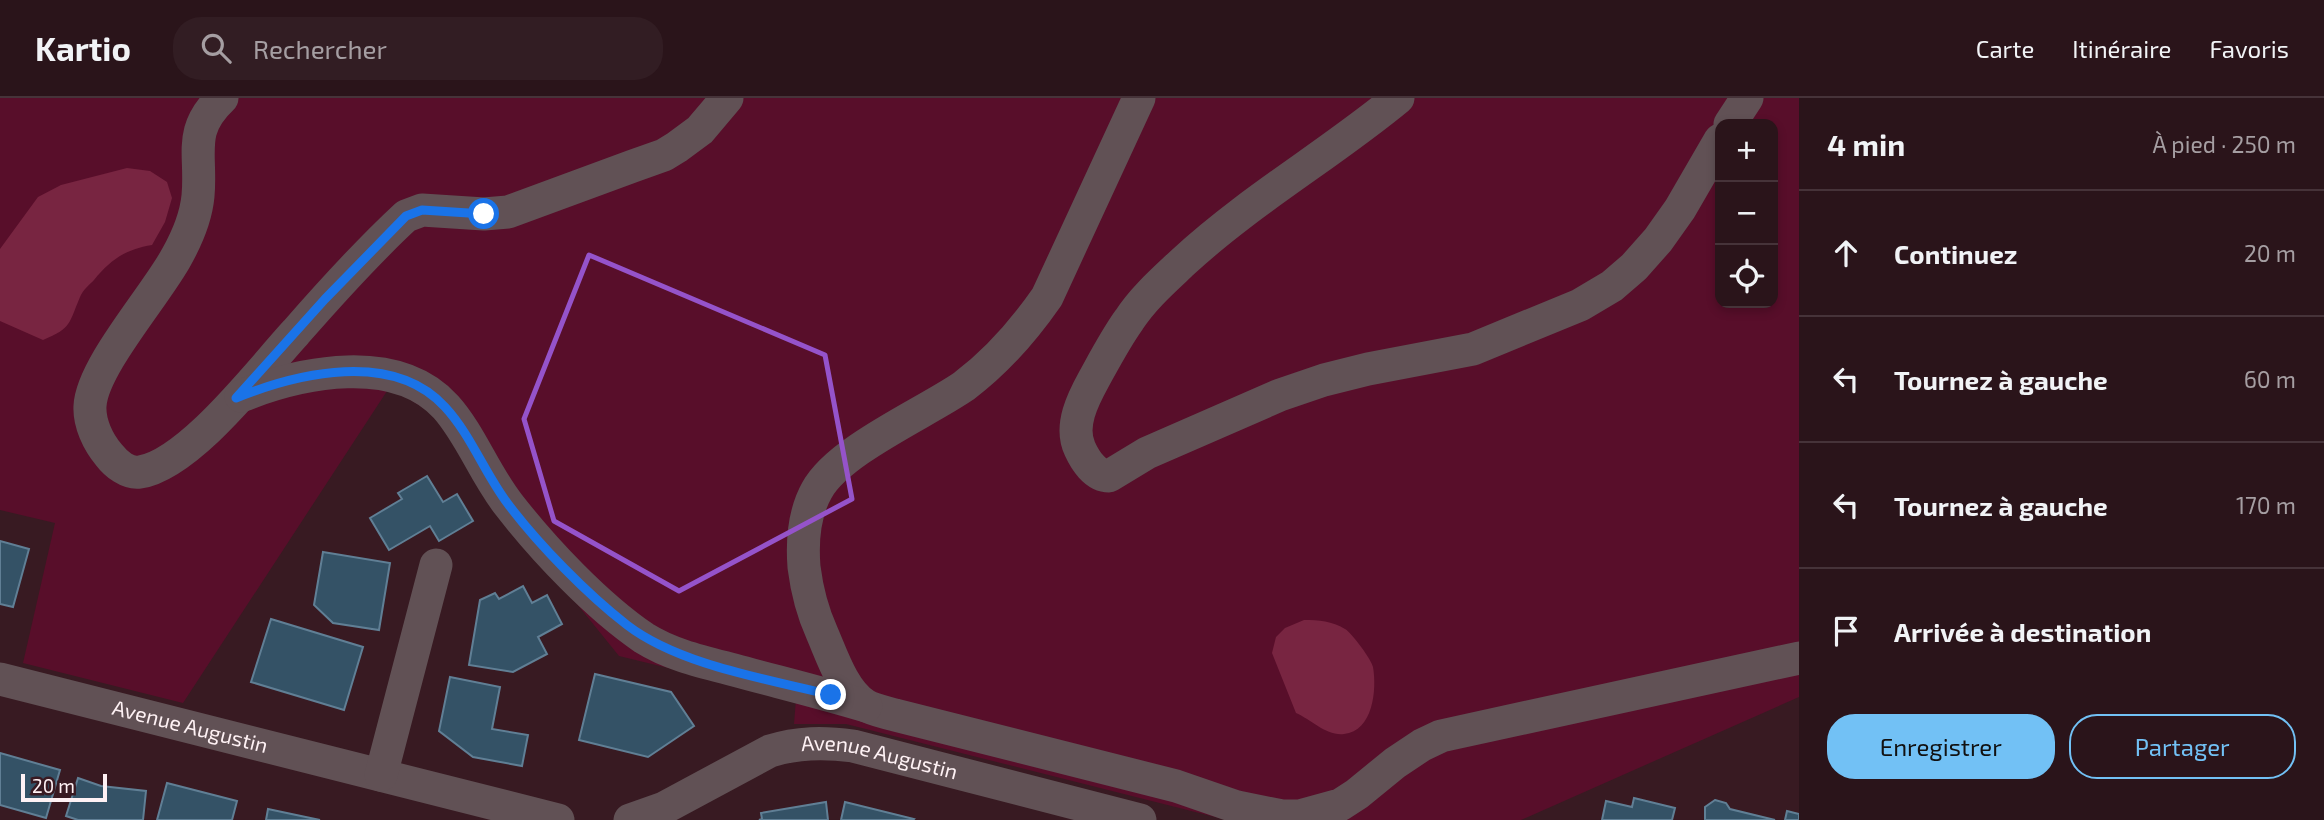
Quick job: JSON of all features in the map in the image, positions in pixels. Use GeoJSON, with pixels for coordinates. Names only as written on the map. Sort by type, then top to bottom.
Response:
{"type":"FeatureCollection","features":[{"type":"Feature","properties":{"kind":"street"},"geometry":{"type":"LineString","coordinates":[[222,98],[210,109],[202,122],[198,138],[198,197],[193,220],[177,257],[113,352],[94,386],[90,406],[92,426],[108,454],[121,467],[136,473],[152,469],[176,455],[202,434],[325,299],[406,216],[422,210],[484,214],[508,212],[664,155],[701,130],[727,98]]}},
{"type":"Feature","properties":{"kind":"street"},"geometry":{"type":"LineString","coordinates":[[866,706],[855,697],[841,674],[811,607],[802,544],[817,489],[836,468],[868,444],[965,385],[1006,348],[1031,320],[1047,297],[1139,98]]}},
{"type":"Feature","properties":{"kind":"street"},"geometry":{"type":"LineString","coordinates":[[1398,98],[1254,202],[1201,245],[1163,281],[1130,318],[1084,399],[1076,426],[1077,443],[1092,467],[1103,476],[1109,476],[1147,453],[1280,395],[1357,372],[1474,349],[1580,305],[1612,286],[1634,267],[1658,240],[1680,209],[1715,149]]}},
{"type":"Feature","properties":{"kind":"street"},"geometry":{"type":"LineString","coordinates":[[1733,119],[1746,98]]}},
{"type":"Feature","properties":{"kind":"street"},"geometry":{"type":"LineString","coordinates":[[236,398],[270,384],[341,372],[380,373],[405,380],[429,392],[447,408],[508,503],[529,528],[587,591],[647,639],[680,655],[1176,786],[1237,807],[1282,816],[1300,816],[1340,805],[1422,745],[1451,733],[1799,658]]}},
{"type":"Feature","properties":{"kind":"street"},"geometry":{"type":"LineString","coordinates":[[381,775],[436,565]]}},
{"type":"Feature","properties":{"kind":"street","name":"Avenue Augustin"},"geometry":{"type":"LineString","coordinates":[[0,679],[558,820]]}},
{"type":"Feature","properties":{"kind":"street","name":"Avenue Augustin"},"geometry":{"type":"LineString","coordinates":[[630,820],[664,808],[770,751],[788,746],[831,743],[853,746],[1140,820]]}},
{"type":"Feature","properties":{"kind":"highlighted area"},"geometry":{"type":"Polygon","coordinates":[[[589,255],[825,355],[852,499],[679,591],[554,521],[524,419],[589,255]]]}},
{"type":"Feature","properties":{"kind":"shaded area"},"geometry":{"type":"Polygon","coordinates":[[[0,98],[1799,98],[1799,697],[1521,820],[1227,820],[846,724],[794,724],[796,699],[619,656],[510,521],[436,416],[403,395],[387,391],[183,703],[23,663],[55,523],[0,510],[0,98]]]}},
{"type":"Feature","properties":{"kind":"shaded area"},"geometry":{"type":"Polygon","coordinates":[[[127,168],[150,171],[167,182],[172,198],[165,222],[152,245],[126,253],[106,267],[83,292],[65,328],[52,336],[43,340],[0,321],[0,249],[38,197],[61,185],[127,168]]]}},
{"type":"Feature","properties":{"kind":"shaded area"},"geometry":{"type":"Polygon","coordinates":[[[1304,620],[1335,624],[1345,629],[1372,663],[1374,687],[1371,708],[1367,718],[1354,731],[1344,734],[1331,733],[1296,713],[1272,653],[1276,637],[1285,628],[1304,620]]]}},
{"type":"Feature","properties":{"kind":"building"},"geometry":{"type":"Polygon","coordinates":[[[427,476],[443,502],[457,494],[473,521],[439,541],[430,526],[389,550],[370,518],[402,499],[398,493],[427,476]]]}},
{"type":"Feature","properties":{"kind":"building"},"geometry":{"type":"Polygon","coordinates":[[[0,541],[29,549],[13,607],[0,604],[0,541]]]}},
{"type":"Feature","properties":{"kind":"building"},"geometry":{"type":"Polygon","coordinates":[[[323,552],[390,563],[379,630],[333,623],[314,605],[323,552]]]}},
{"type":"Feature","properties":{"kind":"building"},"geometry":{"type":"Polygon","coordinates":[[[523,586],[532,603],[547,595],[562,624],[538,637],[547,654],[513,672],[469,665],[480,600],[495,593],[499,599],[523,586]]]}},
{"type":"Feature","properties":{"kind":"building"},"geometry":{"type":"Polygon","coordinates":[[[271,619],[363,647],[344,710],[251,682],[271,619]]]}},
{"type":"Feature","properties":{"kind":"building"},"geometry":{"type":"Polygon","coordinates":[[[595,674],[671,692],[694,726],[648,757],[579,740],[595,674]]]}},
{"type":"Feature","properties":{"kind":"building"},"geometry":{"type":"Polygon","coordinates":[[[450,677],[500,687],[492,729],[528,735],[522,766],[473,757],[439,731],[450,677]]]}},
{"type":"Feature","properties":{"kind":"building"},"geometry":{"type":"Polygon","coordinates":[[[0,753],[60,770],[46,818],[0,805],[0,753]]]}},
{"type":"Feature","properties":{"kind":"building"},"geometry":{"type":"Polygon","coordinates":[[[78,778],[101,786],[146,791],[143,820],[78,820],[66,816],[78,778]]]}},
{"type":"Feature","properties":{"kind":"building"},"geometry":{"type":"Polygon","coordinates":[[[167,783],[237,801],[232,820],[157,820],[167,783]]]}},
{"type":"Feature","properties":{"kind":"building"},"geometry":{"type":"Polygon","coordinates":[[[1634,798],[1675,808],[1672,820],[1602,820],[1606,801],[1632,807],[1634,798]]]}},
{"type":"Feature","properties":{"kind":"building"},"geometry":{"type":"Polygon","coordinates":[[[1715,800],[1726,803],[1730,809],[1775,820],[1705,820],[1705,807],[1715,800]]]}},
{"type":"Feature","properties":{"kind":"building"},"geometry":{"type":"Polygon","coordinates":[[[826,802],[828,820],[759,820],[762,819],[761,813],[826,802]]]}},
{"type":"Feature","properties":{"kind":"building"},"geometry":{"type":"Polygon","coordinates":[[[845,802],[914,819],[841,820],[845,802]]]}},
{"type":"Feature","properties":{"kind":"building"},"geometry":{"type":"Polygon","coordinates":[[[268,809],[301,816],[320,820],[266,820],[268,809]]]}},
{"type":"Feature","properties":{"kind":"building"},"geometry":{"type":"Polygon","coordinates":[[[1787,811],[1799,814],[1799,820],[1785,820],[1787,811]]]}},
{"type":"Feature","properties":{"kind":"route"},"geometry":{"type":"LineString","coordinates":[[484,214],[422,210],[406,216],[325,299],[236,398],[270,384],[341,372],[380,373],[405,380],[429,392],[447,408],[508,503],[587,591],[625,624],[647,639],[680,655],[831,695]]}}]}
